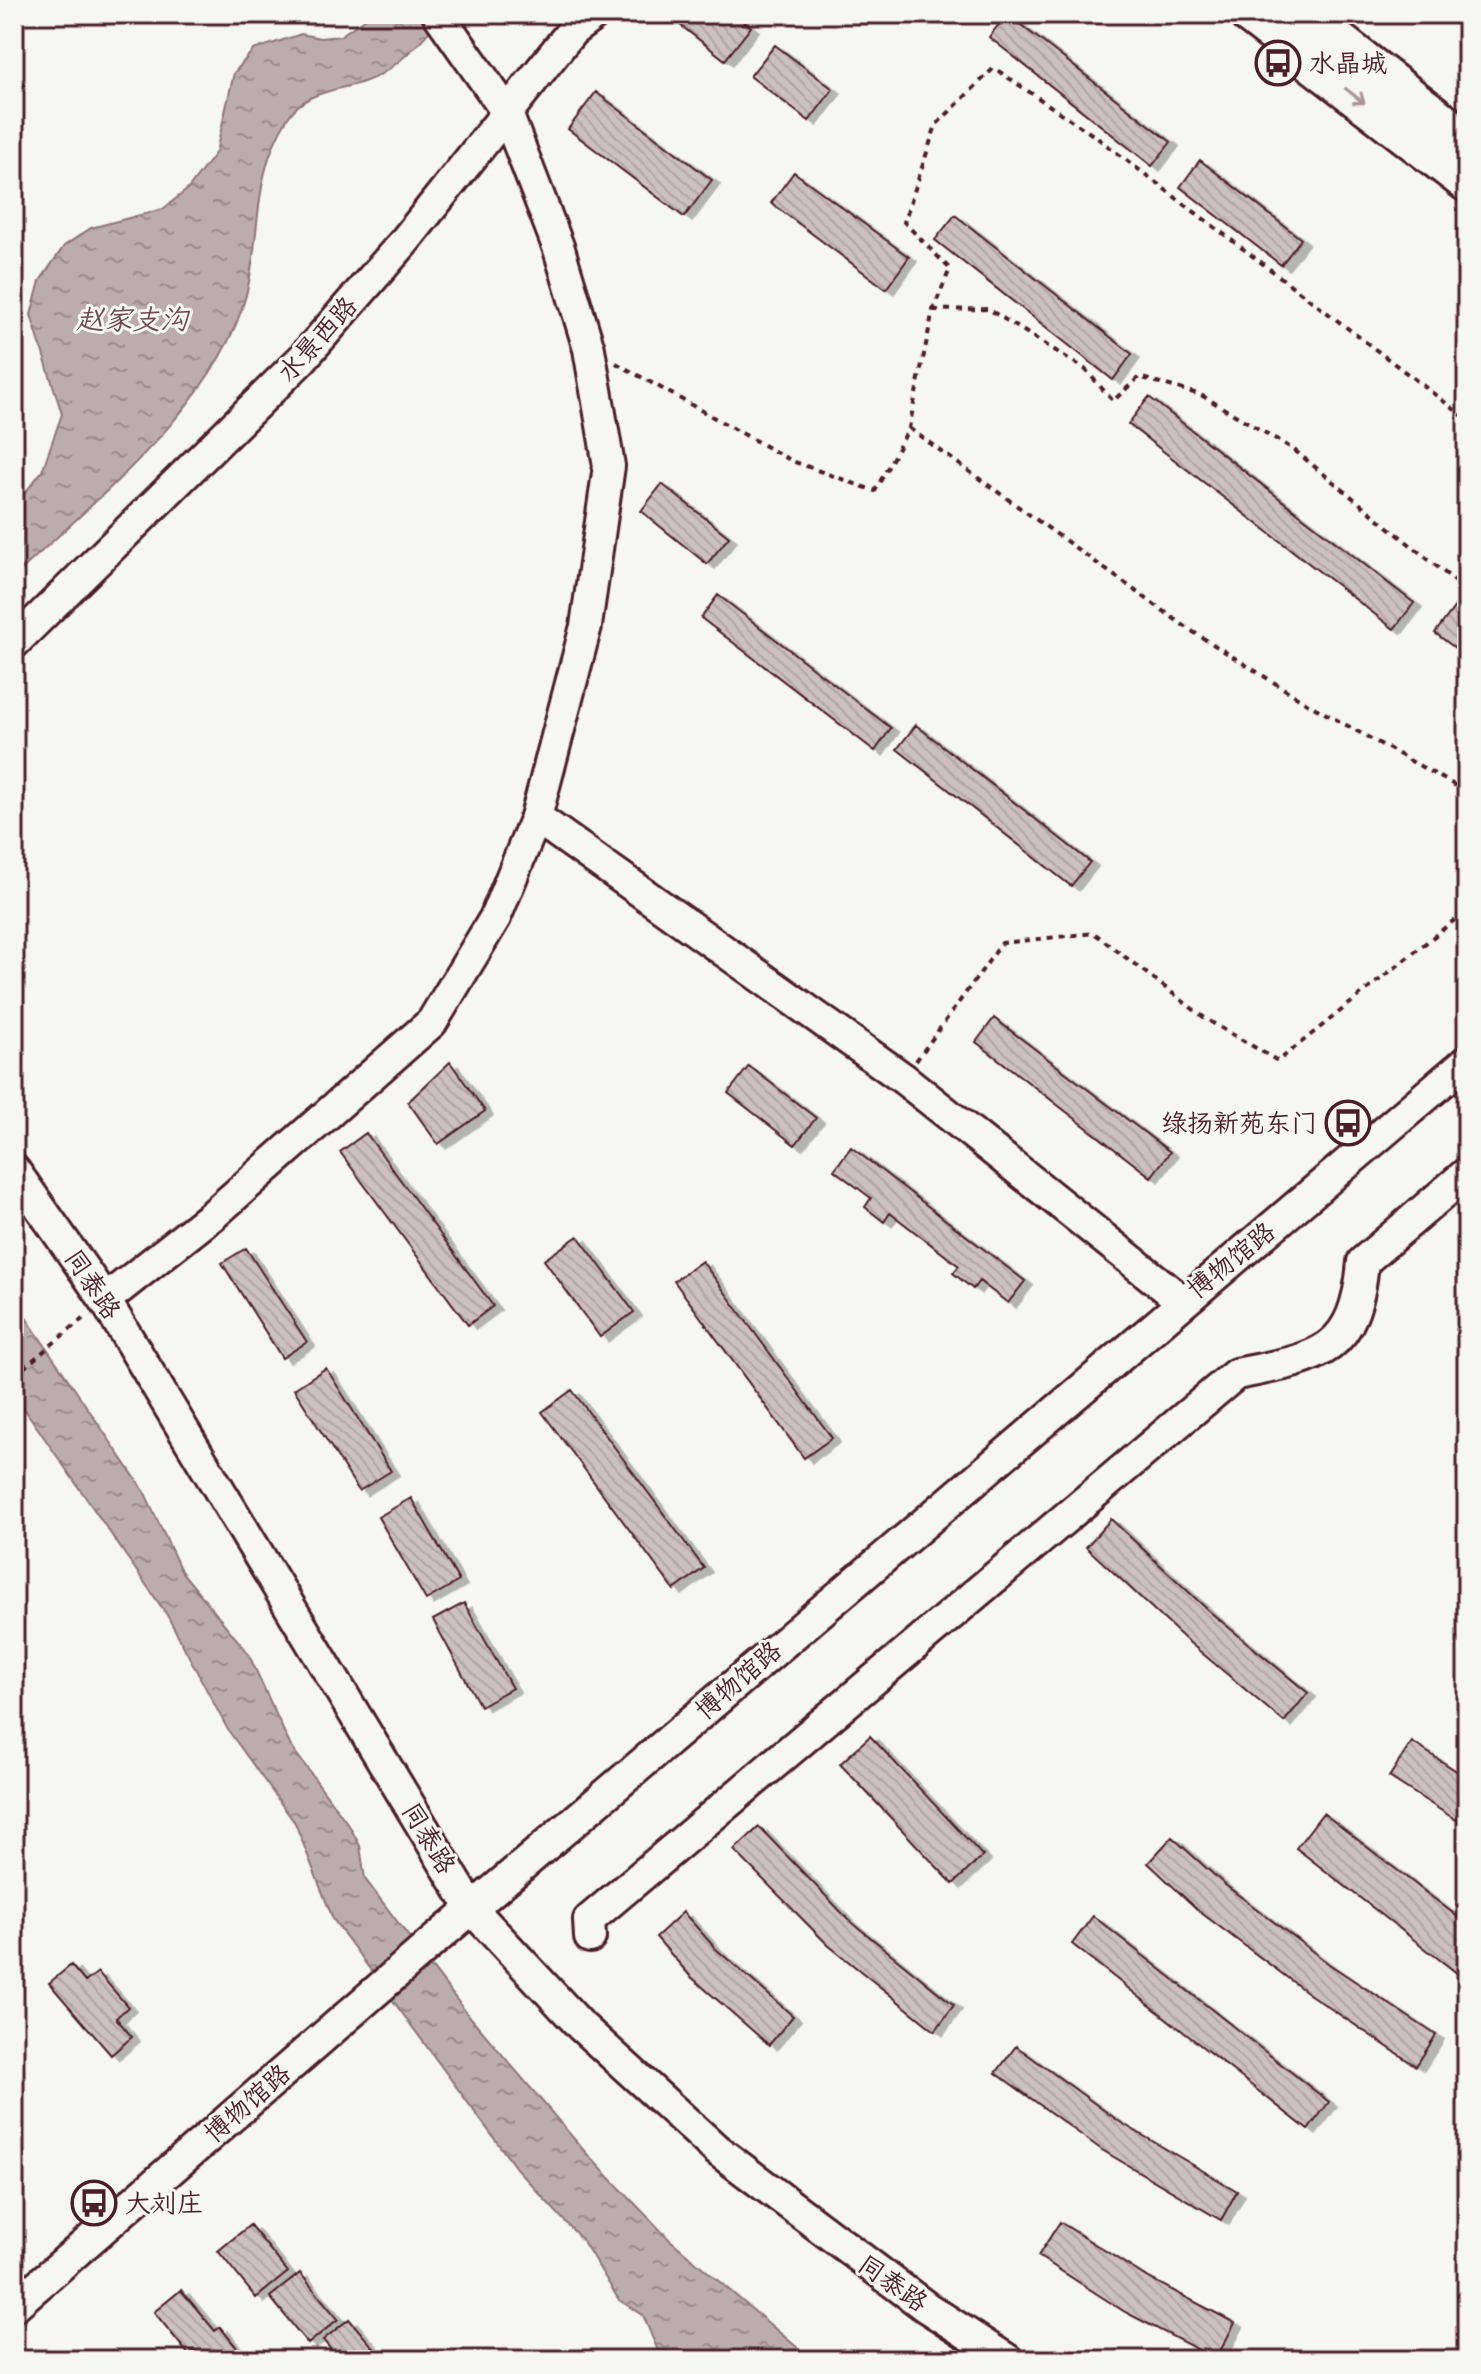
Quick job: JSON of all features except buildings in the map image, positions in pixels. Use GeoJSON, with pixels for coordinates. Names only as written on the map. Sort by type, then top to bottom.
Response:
{"type":"FeatureCollection","features":[{"type":"Feature","properties":{"kind":"main road"},"geometry":{"type":"LineString","coordinates":[[1249,14],[1467,182]]}},
{"type":"Feature","properties":{"kind":"main road"},"geometry":{"type":"LineString","coordinates":[[1303,14],[1467,141]]}},
{"type":"Feature","properties":{"kind":"street"},"geometry":{"type":"LineString","coordinates":[[105,1300],[214,1214],[432,1022],[495,918],[536,817],[586,626],[609,466],[589,349],[559,249],[506,111],[438,14]]}},
{"type":"Feature","properties":{"kind":"street","name":"水景西路"},"geometry":{"type":"LineString","coordinates":[[14,643],[302,359],[404,242],[572,31],[595,14]]}},
{"type":"Feature","properties":{"kind":"street"},"geometry":{"type":"LineString","coordinates":[[536,817],[904,1079],[1181,1300]]}},
{"type":"Feature","properties":{"kind":"street","name":"博物馆路"},"geometry":{"type":"LineString","coordinates":[[14,2306],[429,1945],[1181,1300],[1212,1278],[1467,1061]]}},
{"type":"Feature","properties":{"kind":"street","name":"同泰路"},"geometry":{"type":"LineString","coordinates":[[14,1170],[105,1300],[472,1909],[582,2027],[717,2150],[823,2233],[926,2307],[1008,2360]]}},
{"type":"Feature","properties":{"kind":"street"},"geometry":{"type":"LineString","coordinates":[[590,1937],[589,1920],[1236,1374],[1300,1362],[1329,1347],[1349,1325],[1355,1311],[1360,1297],[1363,1262],[1467,1173]]}},
{"type":"Feature","properties":{"kind":"path"},"geometry":{"type":"LineString","coordinates":[[589,349],[792,461],[875,491],[909,428],[933,310],[950,269],[904,222],[936,125],[994,68],[1120,155],[1467,419]]}},
{"type":"Feature","properties":{"kind":"path"},"geometry":{"type":"LineString","coordinates":[[933,310],[988,309],[1085,369],[1113,401],[1139,377],[1201,395],[1293,449],[1467,591]]}},
{"type":"Feature","properties":{"kind":"path"},"geometry":{"type":"LineString","coordinates":[[909,428],[1187,628],[1310,705],[1467,792]]}},
{"type":"Feature","properties":{"kind":"path"},"geometry":{"type":"LineString","coordinates":[[904,1079],[1002,943],[1094,933],[1206,1019],[1278,1061],[1467,910]]}},
{"type":"Feature","properties":{"kind":"path"},"geometry":{"type":"LineString","coordinates":[[14,1376],[105,1300]]}},
{"type":"Feature","properties":{"kind":"water","name":"赵家支沟"},"geometry":{"type":"Polygon","coordinates":[[[372,14],[443,14],[416,46],[383,73],[358,84],[319,94],[296,108],[287,119],[276,140],[262,184],[246,295],[231,335],[209,374],[150,448],[14,577],[14,507],[42,471],[62,414],[31,315],[40,281],[64,246],[91,228],[163,209],[188,189],[216,152],[234,73],[253,50],[301,34],[320,38],[340,36],[372,14]]]}},
{"type":"Feature","properties":{"kind":"water"},"geometry":{"type":"Polygon","coordinates":[[[14,1300],[144,1491],[181,1571],[248,1653],[290,1745],[350,1827],[360,1846],[365,1879],[466,2012],[586,2153],[669,2239],[812,2360],[683,2360],[658,2351],[643,2315],[619,2300],[583,2241],[516,2168],[333,1919],[295,1823],[228,1730],[167,1615],[14,1394],[14,1300]]]}},
{"type":"Feature","properties":{"kind":"place","name":"水晶城"},"geometry":{"type":"Point","coordinates":[1278,63]}},
{"type":"Feature","properties":{"kind":"place","name":"绿扬新苑东门"},"geometry":{"type":"Point","coordinates":[1348,1123]}},
{"type":"Feature","properties":{"kind":"place","name":"大刘庄"},"geometry":{"type":"Point","coordinates":[94,2203]}}]}
